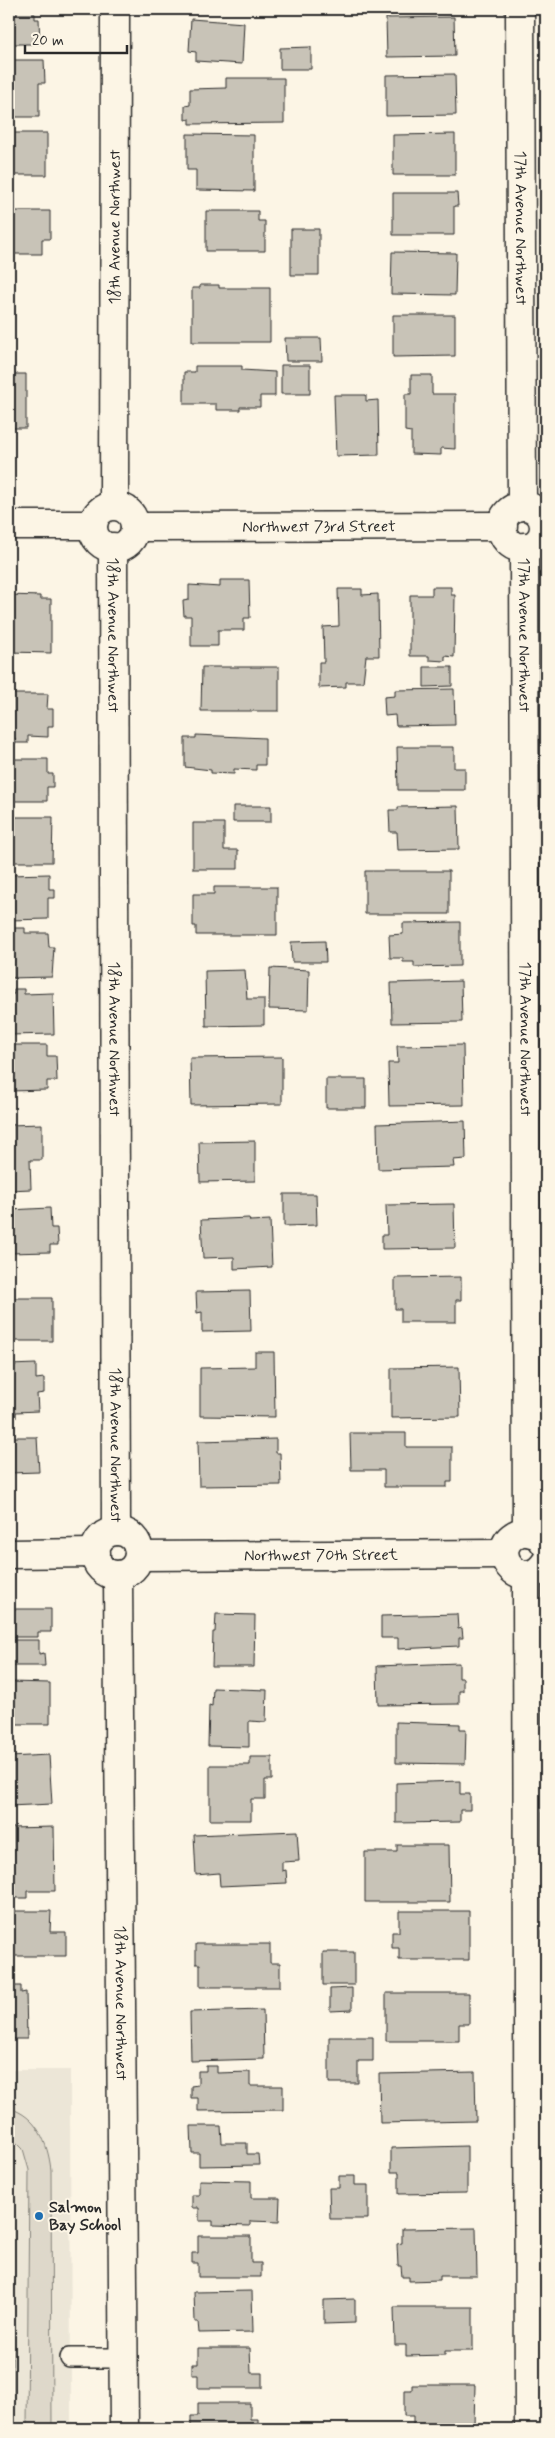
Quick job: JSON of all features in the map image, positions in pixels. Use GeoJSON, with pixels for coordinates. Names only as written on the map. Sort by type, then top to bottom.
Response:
{"type":"FeatureCollection","features":[{"type":"Feature","properties":{"kind":"street","name":"18th Avenue Northwest"},"geometry":{"type":"LineString","coordinates":[[114,506],[115,9]]}},
{"type":"Feature","properties":{"kind":"street","name":"17th Avenue Northwest"},"geometry":{"type":"LineString","coordinates":[[520,9],[522,506]]}},
{"type":"Feature","properties":{"kind":"street"},"geometry":{"type":"LineString","coordinates":[[114,506],[128,511],[132,516],[135,527],[132,537],[128,542],[113,548],[102,545],[98,540],[93,525],[96,515],[101,510],[114,506]]}},
{"type":"Feature","properties":{"kind":"street"},"geometry":{"type":"LineString","coordinates":[[522,506],[536,510],[545,528],[539,541],[534,545],[524,547],[514,545],[509,541],[505,536],[503,526],[505,516],[510,511],[522,506]]}},
{"type":"Feature","properties":{"kind":"street"},"geometry":{"type":"LineString","coordinates":[[9,526],[93,525]]}},
{"type":"Feature","properties":{"kind":"street","name":"Northwest 73rd Street"},"geometry":{"type":"LineString","coordinates":[[135,527],[503,526]]}},
{"type":"Feature","properties":{"kind":"street","name":"17th Avenue Northwest"},"geometry":{"type":"LineString","coordinates":[[524,547],[536,1538]]}},
{"type":"Feature","properties":{"kind":"street","name":"18th Avenue Northwest"},"geometry":{"type":"LineString","coordinates":[[113,548],[116,1531]]}},
{"type":"Feature","properties":{"kind":"street"},"geometry":{"type":"LineString","coordinates":[[116,1531],[129,1534],[134,1539],[138,1544],[139,1556],[132,1570],[118,1575],[103,1570],[98,1564],[96,1553],[98,1542],[103,1536],[116,1531]]}},
{"type":"Feature","properties":{"kind":"street"},"geometry":{"type":"LineString","coordinates":[[529,2429],[536,1569],[511,1569],[506,1564],[504,1554],[506,1543],[517,1534],[536,1538]]}},
{"type":"Feature","properties":{"kind":"street"},"geometry":{"type":"LineString","coordinates":[[9,1554],[96,1553]]}},
{"type":"Feature","properties":{"kind":"street","name":"Northwest 70th Street"},"geometry":{"type":"LineString","coordinates":[[139,1556],[504,1554]]}},
{"type":"Feature","properties":{"kind":"street","name":"18th Avenue Northwest"},"geometry":{"type":"LineString","coordinates":[[118,1575],[124,2429]]}},
{"type":"Feature","properties":{"kind":"lane"},"geometry":{"type":"LineString","coordinates":[[70,2358],[125,2358]]}},
{"type":"Feature","properties":{"kind":"shaded area","name":"Salmon Bay School"},"geometry":{"type":"Polygon","coordinates":[[[9,2070],[70,2070],[71,2429],[9,2429],[9,2070]]]}},
{"type":"Feature","properties":{"kind":"shaded area"},"geometry":{"type":"Polygon","coordinates":[[[9,2108],[27,2117],[34,2124],[44,2141],[51,2170],[52,2429],[27,2429],[29,2170],[23,2149],[9,2135],[9,2108]]]}},
{"type":"Feature","properties":{"kind":"shaded area"},"geometry":{"type":"Polygon","coordinates":[[[9,2170],[12,2170],[13,2429],[9,2429],[9,2170]]]}},
{"type":"Feature","properties":{"kind":"building"},"geometry":{"type":"Polygon","coordinates":[[[9,14],[35,14],[35,19],[39,19],[40,44],[9,44],[9,14]]]}},
{"type":"Feature","properties":{"kind":"building"},"geometry":{"type":"Polygon","coordinates":[[[454,17],[455,56],[387,57],[386,18],[454,17]]]}},
{"type":"Feature","properties":{"kind":"building"},"geometry":{"type":"Polygon","coordinates":[[[191,19],[244,23],[242,64],[196,61],[196,52],[189,51],[191,19]]]}},
{"type":"Feature","properties":{"kind":"building"},"geometry":{"type":"Polygon","coordinates":[[[311,47],[311,69],[280,69],[280,48],[311,47]]]}},
{"type":"Feature","properties":{"kind":"building"},"geometry":{"type":"Polygon","coordinates":[[[9,60],[44,60],[45,83],[39,83],[39,117],[9,117],[9,60]]]}},
{"type":"Feature","properties":{"kind":"building"},"geometry":{"type":"Polygon","coordinates":[[[455,74],[456,115],[386,116],[386,75],[455,74]]]}},
{"type":"Feature","properties":{"kind":"building"},"geometry":{"type":"Polygon","coordinates":[[[226,78],[284,78],[284,123],[190,124],[190,119],[185,120],[185,106],[190,105],[190,89],[226,88],[226,78]]]}},
{"type":"Feature","properties":{"kind":"building"},"geometry":{"type":"Polygon","coordinates":[[[9,133],[47,133],[47,175],[9,175],[9,133]]]}},
{"type":"Feature","properties":{"kind":"building"},"geometry":{"type":"Polygon","coordinates":[[[187,134],[254,135],[254,191],[196,190],[196,170],[187,170],[187,134]]]}},
{"type":"Feature","properties":{"kind":"building"},"geometry":{"type":"Polygon","coordinates":[[[455,134],[455,175],[393,175],[393,135],[455,134]]]}},
{"type":"Feature","properties":{"kind":"building"},"geometry":{"type":"Polygon","coordinates":[[[393,193],[457,193],[458,206],[454,206],[454,235],[393,235],[393,193]]]}},
{"type":"Feature","properties":{"kind":"building"},"geometry":{"type":"Polygon","coordinates":[[[9,211],[50,211],[50,239],[42,239],[42,254],[9,254],[9,211]]]}},
{"type":"Feature","properties":{"kind":"building"},"geometry":{"type":"Polygon","coordinates":[[[206,211],[258,211],[258,221],[265,221],[265,251],[206,251],[206,211]]]}},
{"type":"Feature","properties":{"kind":"building"},"geometry":{"type":"Polygon","coordinates":[[[291,229],[319,229],[319,275],[291,275],[291,229]]]}},
{"type":"Feature","properties":{"kind":"building"},"geometry":{"type":"Polygon","coordinates":[[[392,252],[456,253],[455,295],[391,294],[392,252]]]}},
{"type":"Feature","properties":{"kind":"building"},"geometry":{"type":"Polygon","coordinates":[[[200,285],[219,285],[219,288],[270,288],[270,342],[192,342],[192,288],[200,288],[200,285]]]}},
{"type":"Feature","properties":{"kind":"building"},"geometry":{"type":"Polygon","coordinates":[[[393,315],[455,315],[455,356],[393,357],[393,315]]]}},
{"type":"Feature","properties":{"kind":"building"},"geometry":{"type":"Polygon","coordinates":[[[285,338],[321,338],[322,361],[286,361],[285,338]]]}},
{"type":"Feature","properties":{"kind":"building"},"geometry":{"type":"Polygon","coordinates":[[[281,365],[310,365],[310,394],[281,394],[281,365]]]}},
{"type":"Feature","properties":{"kind":"building"},"geometry":{"type":"Polygon","coordinates":[[[195,366],[242,366],[242,370],[275,372],[275,396],[260,396],[260,407],[240,407],[240,410],[216,410],[216,404],[184,404],[184,372],[195,372],[195,366]]]}},
{"type":"Feature","properties":{"kind":"building"},"geometry":{"type":"Polygon","coordinates":[[[9,374],[26,374],[26,428],[9,428],[9,374]]]}},
{"type":"Feature","properties":{"kind":"building"},"geometry":{"type":"Polygon","coordinates":[[[411,375],[432,375],[432,394],[455,394],[455,449],[441,448],[441,455],[411,454],[411,432],[405,431],[405,394],[411,394],[411,375]]]}},
{"type":"Feature","properties":{"kind":"building"},"geometry":{"type":"Polygon","coordinates":[[[334,395],[366,395],[366,401],[378,400],[379,455],[336,456],[334,395]]]}},
{"type":"Feature","properties":{"kind":"building"},"geometry":{"type":"Polygon","coordinates":[[[220,580],[249,580],[250,618],[244,618],[244,630],[218,630],[218,646],[191,646],[191,616],[184,616],[183,601],[189,600],[189,585],[220,587],[220,580]]]}},
{"type":"Feature","properties":{"kind":"building"},"geometry":{"type":"Polygon","coordinates":[[[432,587],[451,587],[451,595],[455,595],[454,657],[445,656],[445,661],[429,660],[429,656],[410,656],[410,595],[432,595],[432,587]]]}},
{"type":"Feature","properties":{"kind":"building"},"geometry":{"type":"Polygon","coordinates":[[[338,589],[362,589],[362,595],[378,594],[379,656],[366,656],[363,682],[346,682],[346,687],[319,688],[319,662],[324,662],[323,627],[339,626],[338,589]]]}},
{"type":"Feature","properties":{"kind":"building"},"geometry":{"type":"Polygon","coordinates":[[[9,595],[40,596],[40,599],[51,599],[51,653],[9,652],[9,595]]]}},
{"type":"Feature","properties":{"kind":"building"},"geometry":{"type":"Polygon","coordinates":[[[202,667],[279,667],[279,711],[201,711],[202,667]]]}},
{"type":"Feature","properties":{"kind":"building"},"geometry":{"type":"Polygon","coordinates":[[[424,667],[452,667],[452,686],[424,687],[424,667]]]}},
{"type":"Feature","properties":{"kind":"building"},"geometry":{"type":"Polygon","coordinates":[[[454,689],[455,725],[396,726],[395,715],[385,716],[384,697],[395,696],[395,690],[454,689]]]}},
{"type":"Feature","properties":{"kind":"building"},"geometry":{"type":"Polygon","coordinates":[[[9,694],[48,694],[47,709],[53,709],[53,726],[48,726],[48,737],[28,736],[28,743],[15,743],[15,738],[9,737],[9,694]]]}},
{"type":"Feature","properties":{"kind":"building"},"geometry":{"type":"Polygon","coordinates":[[[196,735],[265,738],[265,765],[256,765],[256,770],[234,769],[234,774],[211,773],[211,770],[185,767],[185,738],[196,738],[196,735]]]}},
{"type":"Feature","properties":{"kind":"building"},"geometry":{"type":"Polygon","coordinates":[[[397,747],[454,747],[454,768],[465,768],[465,790],[398,790],[397,747]]]}},
{"type":"Feature","properties":{"kind":"building"},"geometry":{"type":"Polygon","coordinates":[[[9,759],[48,759],[48,774],[53,774],[53,787],[47,787],[47,801],[9,801],[9,759]]]}},
{"type":"Feature","properties":{"kind":"building"},"geometry":{"type":"Polygon","coordinates":[[[233,806],[271,806],[271,822],[233,822],[233,806]]]}},
{"type":"Feature","properties":{"kind":"building"},"geometry":{"type":"Polygon","coordinates":[[[458,806],[459,849],[398,850],[397,832],[390,832],[389,810],[398,810],[398,807],[458,806]]]}},
{"type":"Feature","properties":{"kind":"building"},"geometry":{"type":"Polygon","coordinates":[[[9,817],[53,817],[52,862],[9,862],[9,817]]]}},
{"type":"Feature","properties":{"kind":"building"},"geometry":{"type":"Polygon","coordinates":[[[193,823],[224,823],[224,850],[238,850],[238,869],[193,869],[193,823]]]}},
{"type":"Feature","properties":{"kind":"building"},"geometry":{"type":"Polygon","coordinates":[[[365,871],[449,871],[449,914],[365,914],[365,871]]]}},
{"type":"Feature","properties":{"kind":"building"},"geometry":{"type":"Polygon","coordinates":[[[49,874],[49,889],[55,889],[55,898],[48,898],[48,919],[9,920],[9,875],[49,874]]]}},
{"type":"Feature","properties":{"kind":"building"},"geometry":{"type":"Polygon","coordinates":[[[214,887],[277,887],[277,935],[196,935],[196,926],[193,926],[193,894],[214,894],[214,887]]]}},
{"type":"Feature","properties":{"kind":"building"},"geometry":{"type":"Polygon","coordinates":[[[460,922],[460,966],[414,967],[414,962],[403,962],[403,958],[390,958],[389,935],[403,934],[403,923],[460,922]]]}},
{"type":"Feature","properties":{"kind":"building"},"geometry":{"type":"Polygon","coordinates":[[[14,928],[25,928],[25,933],[48,933],[49,947],[54,947],[52,977],[9,978],[9,932],[14,932],[14,928]]]}},
{"type":"Feature","properties":{"kind":"building"},"geometry":{"type":"Polygon","coordinates":[[[325,941],[326,962],[292,962],[291,942],[325,941]]]}},
{"type":"Feature","properties":{"kind":"building"},"geometry":{"type":"Polygon","coordinates":[[[270,968],[309,970],[308,1010],[269,1009],[270,968]]]}},
{"type":"Feature","properties":{"kind":"building"},"geometry":{"type":"Polygon","coordinates":[[[245,970],[247,999],[264,999],[264,1025],[206,1026],[205,971],[245,970]]]}},
{"type":"Feature","properties":{"kind":"building"},"geometry":{"type":"Polygon","coordinates":[[[461,981],[462,1022],[392,1023],[391,983],[461,981]]]}},
{"type":"Feature","properties":{"kind":"building"},"geometry":{"type":"Polygon","coordinates":[[[14,989],[24,989],[24,994],[53,993],[54,1034],[9,1035],[9,994],[14,994],[14,989]]]}},
{"type":"Feature","properties":{"kind":"building"},"geometry":{"type":"Polygon","coordinates":[[[9,1045],[47,1045],[47,1056],[56,1056],[57,1081],[47,1081],[47,1090],[9,1091],[9,1045]]]}},
{"type":"Feature","properties":{"kind":"building"},"geometry":{"type":"Polygon","coordinates":[[[463,1045],[464,1105],[389,1106],[388,1063],[398,1063],[397,1046],[463,1045]]]}},
{"type":"Feature","properties":{"kind":"building"},"geometry":{"type":"Polygon","coordinates":[[[282,1057],[282,1104],[191,1105],[190,1058],[282,1057]]]}},
{"type":"Feature","properties":{"kind":"building"},"geometry":{"type":"Polygon","coordinates":[[[326,1079],[366,1079],[366,1108],[326,1108],[326,1079]]]}},
{"type":"Feature","properties":{"kind":"building"},"geometry":{"type":"Polygon","coordinates":[[[465,1121],[466,1159],[453,1160],[454,1167],[378,1169],[377,1124],[465,1121]]]}},
{"type":"Feature","properties":{"kind":"building"},"geometry":{"type":"Polygon","coordinates":[[[42,1124],[42,1160],[30,1160],[31,1189],[9,1190],[9,1125],[42,1124]]]}},
{"type":"Feature","properties":{"kind":"building"},"geometry":{"type":"Polygon","coordinates":[[[255,1141],[255,1181],[200,1182],[199,1142],[255,1141]]]}},
{"type":"Feature","properties":{"kind":"building"},"geometry":{"type":"Polygon","coordinates":[[[284,1194],[316,1194],[317,1225],[284,1226],[284,1194]]]}},
{"type":"Feature","properties":{"kind":"building"},"geometry":{"type":"Polygon","coordinates":[[[454,1204],[455,1248],[382,1249],[382,1235],[387,1235],[386,1205],[454,1204]]]}},
{"type":"Feature","properties":{"kind":"building"},"geometry":{"type":"Polygon","coordinates":[[[50,1208],[51,1228],[57,1228],[58,1245],[50,1245],[50,1252],[9,1253],[9,1210],[50,1208]]]}},
{"type":"Feature","properties":{"kind":"building"},"geometry":{"type":"Polygon","coordinates":[[[249,1218],[250,1221],[270,1220],[272,1267],[234,1269],[234,1257],[203,1258],[201,1220],[249,1218]]]}},
{"type":"Feature","properties":{"kind":"building"},"geometry":{"type":"Polygon","coordinates":[[[461,1277],[461,1300],[456,1300],[456,1322],[401,1322],[401,1309],[395,1309],[395,1278],[461,1277]]]}},
{"type":"Feature","properties":{"kind":"building"},"geometry":{"type":"Polygon","coordinates":[[[250,1291],[251,1331],[202,1332],[202,1312],[197,1313],[196,1292],[250,1291]]]}},
{"type":"Feature","properties":{"kind":"building"},"geometry":{"type":"Polygon","coordinates":[[[9,1298],[52,1298],[52,1341],[9,1341],[9,1298]]]}},
{"type":"Feature","properties":{"kind":"building"},"geometry":{"type":"Polygon","coordinates":[[[255,1352],[274,1352],[275,1417],[200,1416],[200,1368],[255,1367],[255,1352]]]}},
{"type":"Feature","properties":{"kind":"building"},"geometry":{"type":"Polygon","coordinates":[[[36,1364],[36,1379],[44,1378],[44,1393],[37,1394],[38,1411],[16,1412],[16,1418],[9,1418],[9,1365],[36,1364]]]}},
{"type":"Feature","properties":{"kind":"building"},"geometry":{"type":"Polygon","coordinates":[[[459,1367],[460,1417],[391,1418],[391,1368],[459,1367]]]}},
{"type":"Feature","properties":{"kind":"building"},"geometry":{"type":"Polygon","coordinates":[[[350,1433],[406,1433],[406,1447],[452,1447],[452,1482],[447,1482],[447,1487],[384,1487],[384,1470],[351,1470],[350,1433]]]}},
{"type":"Feature","properties":{"kind":"building"},"geometry":{"type":"Polygon","coordinates":[[[9,1437],[37,1437],[39,1472],[9,1473],[9,1437]]]}},
{"type":"Feature","properties":{"kind":"building"},"geometry":{"type":"Polygon","coordinates":[[[276,1439],[276,1453],[280,1453],[281,1485],[199,1486],[198,1441],[276,1439]]]}},
{"type":"Feature","properties":{"kind":"building"},"geometry":{"type":"Polygon","coordinates":[[[9,1609],[51,1609],[51,1632],[38,1632],[38,1637],[9,1637],[9,1609]]]}},
{"type":"Feature","properties":{"kind":"building"},"geometry":{"type":"Polygon","coordinates":[[[216,1614],[255,1615],[254,1667],[212,1667],[213,1632],[215,1632],[216,1614]]]}},
{"type":"Feature","properties":{"kind":"building"},"geometry":{"type":"Polygon","coordinates":[[[457,1614],[458,1629],[462,1628],[463,1638],[459,1638],[459,1646],[398,1649],[398,1638],[381,1638],[381,1616],[457,1614]]]}},
{"type":"Feature","properties":{"kind":"building"},"geometry":{"type":"Polygon","coordinates":[[[9,1640],[39,1640],[39,1654],[44,1653],[45,1666],[9,1666],[9,1640]]]}},
{"type":"Feature","properties":{"kind":"building"},"geometry":{"type":"Polygon","coordinates":[[[459,1663],[459,1678],[463,1678],[463,1691],[459,1691],[459,1704],[378,1705],[377,1666],[459,1663]]]}},
{"type":"Feature","properties":{"kind":"building"},"geometry":{"type":"Polygon","coordinates":[[[9,1682],[50,1683],[50,1724],[9,1724],[9,1682]]]}},
{"type":"Feature","properties":{"kind":"building"},"geometry":{"type":"Polygon","coordinates":[[[213,1688],[267,1690],[266,1722],[249,1721],[249,1747],[208,1746],[209,1705],[212,1706],[213,1688]]]}},
{"type":"Feature","properties":{"kind":"building"},"geometry":{"type":"Polygon","coordinates":[[[396,1722],[460,1724],[460,1729],[466,1729],[465,1764],[396,1763],[396,1722]]]}},
{"type":"Feature","properties":{"kind":"building"},"geometry":{"type":"Polygon","coordinates":[[[49,1755],[52,1804],[9,1806],[9,1757],[49,1755]]]}},
{"type":"Feature","properties":{"kind":"building"},"geometry":{"type":"Polygon","coordinates":[[[250,1757],[272,1757],[272,1780],[265,1780],[265,1799],[251,1799],[251,1820],[210,1820],[210,1765],[250,1765],[250,1757]]]}},
{"type":"Feature","properties":{"kind":"building"},"geometry":{"type":"Polygon","coordinates":[[[460,1781],[460,1794],[470,1794],[470,1810],[460,1810],[460,1822],[396,1823],[396,1783],[460,1781]]]}},
{"type":"Feature","properties":{"kind":"building"},"geometry":{"type":"Polygon","coordinates":[[[54,1827],[55,1891],[27,1891],[27,1898],[13,1898],[13,1893],[9,1893],[9,1828],[54,1827]]]}},
{"type":"Feature","properties":{"kind":"building"},"geometry":{"type":"Polygon","coordinates":[[[297,1831],[299,1861],[282,1862],[282,1871],[286,1870],[287,1883],[220,1886],[219,1873],[196,1875],[194,1835],[297,1831]]]}},
{"type":"Feature","properties":{"kind":"building"},"geometry":{"type":"Polygon","coordinates":[[[397,1845],[449,1845],[450,1902],[365,1902],[365,1852],[397,1852],[397,1845]]]}},
{"type":"Feature","properties":{"kind":"building"},"geometry":{"type":"Polygon","coordinates":[[[9,1911],[51,1911],[50,1932],[66,1932],[66,1956],[9,1956],[9,1911]]]}},
{"type":"Feature","properties":{"kind":"building"},"geometry":{"type":"Polygon","coordinates":[[[399,1911],[469,1911],[469,1960],[399,1960],[399,1948],[392,1948],[392,1932],[399,1932],[399,1911]]]}},
{"type":"Feature","properties":{"kind":"building"},"geometry":{"type":"Polygon","coordinates":[[[196,1944],[270,1944],[270,1963],[280,1963],[280,1987],[200,1987],[200,1964],[196,1964],[196,1944]]]}},
{"type":"Feature","properties":{"kind":"building"},"geometry":{"type":"Polygon","coordinates":[[[323,1952],[354,1952],[354,1985],[323,1985],[323,1952]]]}},
{"type":"Feature","properties":{"kind":"building"},"geometry":{"type":"Polygon","coordinates":[[[9,1986],[21,1986],[21,1993],[26,1992],[27,2039],[9,2039],[9,1986]]]}},
{"type":"Feature","properties":{"kind":"building"},"geometry":{"type":"Polygon","coordinates":[[[352,1988],[352,2010],[330,2011],[330,1989],[352,1988]]]}},
{"type":"Feature","properties":{"kind":"building"},"geometry":{"type":"Polygon","coordinates":[[[386,1993],[469,1993],[469,2024],[459,2024],[459,2041],[386,2041],[386,1993]]]}},
{"type":"Feature","properties":{"kind":"building"},"geometry":{"type":"Polygon","coordinates":[[[263,2010],[264,2059],[191,2061],[190,2012],[263,2010]]]}},
{"type":"Feature","properties":{"kind":"building"},"geometry":{"type":"Polygon","coordinates":[[[329,2037],[373,2037],[373,2061],[358,2061],[358,2083],[329,2083],[329,2037]]]}},
{"type":"Feature","properties":{"kind":"building"},"geometry":{"type":"Polygon","coordinates":[[[206,2066],[217,2066],[217,2073],[250,2072],[250,2086],[283,2086],[283,2110],[198,2111],[198,2098],[191,2098],[191,2086],[198,2085],[198,2071],[206,2071],[206,2066]]]}},
{"type":"Feature","properties":{"kind":"building"},"geometry":{"type":"Polygon","coordinates":[[[475,2072],[476,2121],[380,2123],[379,2074],[475,2072]]]}},
{"type":"Feature","properties":{"kind":"building"},"geometry":{"type":"Polygon","coordinates":[[[191,2126],[221,2126],[222,2143],[247,2143],[247,2154],[258,2154],[259,2165],[199,2166],[199,2153],[192,2153],[191,2126]]]}},
{"type":"Feature","properties":{"kind":"building"},"geometry":{"type":"Polygon","coordinates":[[[467,2146],[467,2193],[399,2194],[399,2172],[391,2172],[391,2148],[467,2146]]]}},
{"type":"Feature","properties":{"kind":"building"},"geometry":{"type":"Polygon","coordinates":[[[339,2176],[355,2176],[355,2185],[368,2185],[368,2219],[330,2219],[329,2188],[339,2188],[339,2176]]]}},
{"type":"Feature","properties":{"kind":"building"},"geometry":{"type":"Polygon","coordinates":[[[199,2180],[251,2181],[251,2198],[280,2198],[279,2222],[250,2221],[250,2226],[213,2225],[213,2221],[199,2221],[199,2208],[192,2208],[192,2195],[199,2195],[199,2180]]]}},
{"type":"Feature","properties":{"kind":"building"},"geometry":{"type":"Polygon","coordinates":[[[476,2228],[477,2276],[440,2276],[440,2280],[409,2281],[409,2277],[402,2277],[401,2266],[398,2266],[397,2244],[402,2243],[402,2229],[476,2228]]]}},
{"type":"Feature","properties":{"kind":"building"},"geometry":{"type":"Polygon","coordinates":[[[198,2236],[251,2236],[251,2263],[261,2263],[261,2277],[198,2277],[198,2263],[192,2263],[192,2253],[198,2253],[198,2236]]]}},
{"type":"Feature","properties":{"kind":"building"},"geometry":{"type":"Polygon","coordinates":[[[252,2291],[253,2332],[199,2333],[198,2322],[195,2322],[194,2292],[252,2291]]]}},
{"type":"Feature","properties":{"kind":"building"},"geometry":{"type":"Polygon","coordinates":[[[355,2299],[355,2323],[324,2324],[324,2300],[355,2299]]]}},
{"type":"Feature","properties":{"kind":"building"},"geometry":{"type":"Polygon","coordinates":[[[394,2307],[473,2307],[473,2351],[445,2351],[445,2355],[406,2356],[406,2345],[395,2345],[394,2307]]]}},
{"type":"Feature","properties":{"kind":"building"},"geometry":{"type":"Polygon","coordinates":[[[198,2348],[250,2348],[251,2373],[262,2373],[262,2388],[198,2388],[198,2375],[192,2375],[192,2364],[198,2364],[198,2348]]]}},
{"type":"Feature","properties":{"kind":"building"},"geometry":{"type":"Polygon","coordinates":[[[412,2385],[475,2385],[474,2425],[461,2424],[461,2429],[413,2429],[413,2416],[404,2416],[404,2390],[412,2390],[412,2385]]]}},
{"type":"Feature","properties":{"kind":"building"},"geometry":{"type":"Polygon","coordinates":[[[198,2403],[250,2403],[250,2419],[258,2419],[258,2428],[262,2429],[191,2429],[191,2416],[198,2416],[198,2403]]]}},
{"type":"Feature","properties":{"kind":"place","name":"Salmon Bay School"},"geometry":{"type":"Point","coordinates":[39,2216]}}]}
